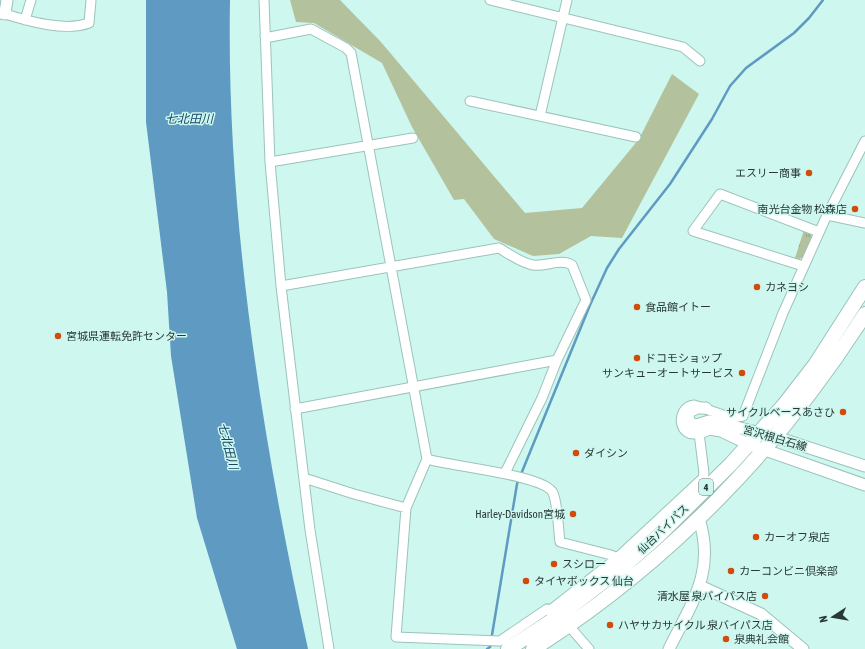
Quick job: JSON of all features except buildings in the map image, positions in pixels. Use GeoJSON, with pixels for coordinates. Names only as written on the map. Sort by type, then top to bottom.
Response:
{"type":"FeatureCollection","features":[{"type":"Feature","properties":{"kind":"highway","name":"仙台バイパス"},"geometry":{"type":"LineString","coordinates":[[508,649],[621,562],[658,537],[731,464],[784,405],[815,365],[865,287]]}},
{"type":"Feature","properties":{"kind":"highway","name":"仙台バイパス"},"geometry":{"type":"LineString","coordinates":[[533,649],[569,626],[650,564],[699,519],[776,436],[824,376],[865,314]]}},
{"type":"Feature","properties":{"kind":"street"},"geometry":{"type":"LineString","coordinates":[[6,0],[2,14],[38,24],[81,26],[88,23],[91,0]]}},
{"type":"Feature","properties":{"kind":"street"},"geometry":{"type":"LineString","coordinates":[[25,20],[31,0]]}},
{"type":"Feature","properties":{"kind":"street"},"geometry":{"type":"LineString","coordinates":[[264,0],[270,162],[281,286],[315,562],[329,649]]}},
{"type":"Feature","properties":{"kind":"street"},"geometry":{"type":"LineString","coordinates":[[490,0],[683,46],[700,61]]}},
{"type":"Feature","properties":{"kind":"street"},"geometry":{"type":"LineString","coordinates":[[540,116],[567,0]]}},
{"type":"Feature","properties":{"kind":"street"},"geometry":{"type":"LineString","coordinates":[[265,36],[270,37],[311,29],[346,48],[351,53],[392,265],[427,459],[406,508],[396,637],[500,641],[547,609],[553,614]]}},
{"type":"Feature","properties":{"kind":"street"},"geometry":{"type":"LineString","coordinates":[[470,101],[636,137]]}},
{"type":"Feature","properties":{"kind":"street"},"geometry":{"type":"LineString","coordinates":[[270,162],[369,144],[413,138]]}},
{"type":"Feature","properties":{"kind":"street"},"geometry":{"type":"LineString","coordinates":[[427,459],[440,463],[507,474],[544,484],[553,491],[560,542],[621,562],[703,478],[704,473],[699,433],[691,434],[684,430],[681,417],[684,410],[688,406],[697,405],[732,418],[743,416],[783,313],[827,215],[865,141]]}},
{"type":"Feature","properties":{"kind":"street"},"geometry":{"type":"LineString","coordinates":[[804,266],[693,231],[720,194],[819,232]]}},
{"type":"Feature","properties":{"kind":"street"},"geometry":{"type":"LineString","coordinates":[[827,215],[865,223]]}},
{"type":"Feature","properties":{"kind":"street"},"geometry":{"type":"LineString","coordinates":[[281,286],[392,265],[499,248],[532,265],[563,262],[572,265],[586,300],[557,360],[542,398],[507,474]]}},
{"type":"Feature","properties":{"kind":"street"},"geometry":{"type":"LineString","coordinates":[[296,408],[557,360]]}},
{"type":"Feature","properties":{"kind":"street","name":"宮沢根白石線"},"geometry":{"type":"LineString","coordinates":[[706,408],[697,408],[689,412],[688,418],[691,424],[697,425],[712,421],[776,436],[865,466]]}},
{"type":"Feature","properties":{"kind":"street","name":"宮沢根白石線"},"geometry":{"type":"LineString","coordinates":[[699,433],[705,430],[715,430],[764,450],[865,485]]}},
{"type":"Feature","properties":{"kind":"street"},"geometry":{"type":"LineString","coordinates":[[304,478],[354,494],[406,508]]}},
{"type":"Feature","properties":{"kind":"street"},"geometry":{"type":"LineString","coordinates":[[669,649],[700,586],[706,553],[704,534],[699,519]]}},
{"type":"Feature","properties":{"kind":"street"},"geometry":{"type":"LineString","coordinates":[[700,586],[761,614],[803,649]]}},
{"type":"Feature","properties":{"kind":"street"},"geometry":{"type":"LineString","coordinates":[[569,626],[589,649]]}},
{"type":"Feature","properties":{"kind":"green space"},"geometry":{"type":"Polygon","coordinates":[[[290,0],[340,0],[381,42],[525,213],[582,208],[639,139],[672,74],[699,94],[622,238],[591,236],[559,254],[533,256],[494,239],[464,199],[454,200],[412,127],[382,63],[314,23],[296,22],[290,0]]]}},
{"type":"Feature","properties":{"kind":"green space"},"geometry":{"type":"Polygon","coordinates":[[[804,230],[810,232],[812,238],[804,257],[799,259],[795,258],[804,230]]]}},
{"type":"Feature","properties":{"kind":"water","name":"七北田川"},"geometry":{"type":"Polygon","coordinates":[[[146,0],[230,0],[230,81],[234,163],[250,326],[276,489],[308,649],[237,649],[197,518],[171,356],[167,292],[146,122],[146,0]]]}},
{"type":"Feature","properties":{"kind":"waterway"},"geometry":{"type":"LineString","coordinates":[[487,649],[490,647],[517,484],[590,305],[607,268],[619,249],[670,184],[712,119],[730,86],[746,68],[794,33],[809,18],[823,0]]}},
{"type":"Feature","properties":{"kind":"place","name":"エスリー商事"},"geometry":{"type":"Point","coordinates":[809,173]}},
{"type":"Feature","properties":{"kind":"place","name":"南光台金物 松森店"},"geometry":{"type":"Point","coordinates":[855,209]}},
{"type":"Feature","properties":{"kind":"place","name":"カネヨシ"},"geometry":{"type":"Point","coordinates":[757,287]}},
{"type":"Feature","properties":{"kind":"place","name":"食品館イトー"},"geometry":{"type":"Point","coordinates":[637,307]}},
{"type":"Feature","properties":{"kind":"place","name":"宮城県運転免許センター"},"geometry":{"type":"Point","coordinates":[58,336]}},
{"type":"Feature","properties":{"kind":"place","name":"ドコモショップ"},"geometry":{"type":"Point","coordinates":[637,358]}},
{"type":"Feature","properties":{"kind":"place","name":"サンキューオートサービス"},"geometry":{"type":"Point","coordinates":[742,373]}},
{"type":"Feature","properties":{"kind":"place","name":"サイクルベースあさひ"},"geometry":{"type":"Point","coordinates":[843,412]}},
{"type":"Feature","properties":{"kind":"place","name":"ダイシン"},"geometry":{"type":"Point","coordinates":[576,453]}},
{"type":"Feature","properties":{"kind":"place","name":"Harley-Davidson宮城"},"geometry":{"type":"Point","coordinates":[573,514]}},
{"type":"Feature","properties":{"kind":"place","name":"カーオフ泉店"},"geometry":{"type":"Point","coordinates":[756,537]}},
{"type":"Feature","properties":{"kind":"place","name":"スシロー"},"geometry":{"type":"Point","coordinates":[554,564]}},
{"type":"Feature","properties":{"kind":"place","name":"カーコンビニ倶楽部"},"geometry":{"type":"Point","coordinates":[731,571]}},
{"type":"Feature","properties":{"kind":"place","name":"タイヤボックス 仙台"},"geometry":{"type":"Point","coordinates":[526,581]}},
{"type":"Feature","properties":{"kind":"place","name":"清水屋 泉バイパス店"},"geometry":{"type":"Point","coordinates":[765,596]}},
{"type":"Feature","properties":{"kind":"place","name":"ハヤサカサイクル 泉バイパス店"},"geometry":{"type":"Point","coordinates":[610,625]}},
{"type":"Feature","properties":{"kind":"place","name":"泉典礼会館"},"geometry":{"type":"Point","coordinates":[726,639]}}]}
